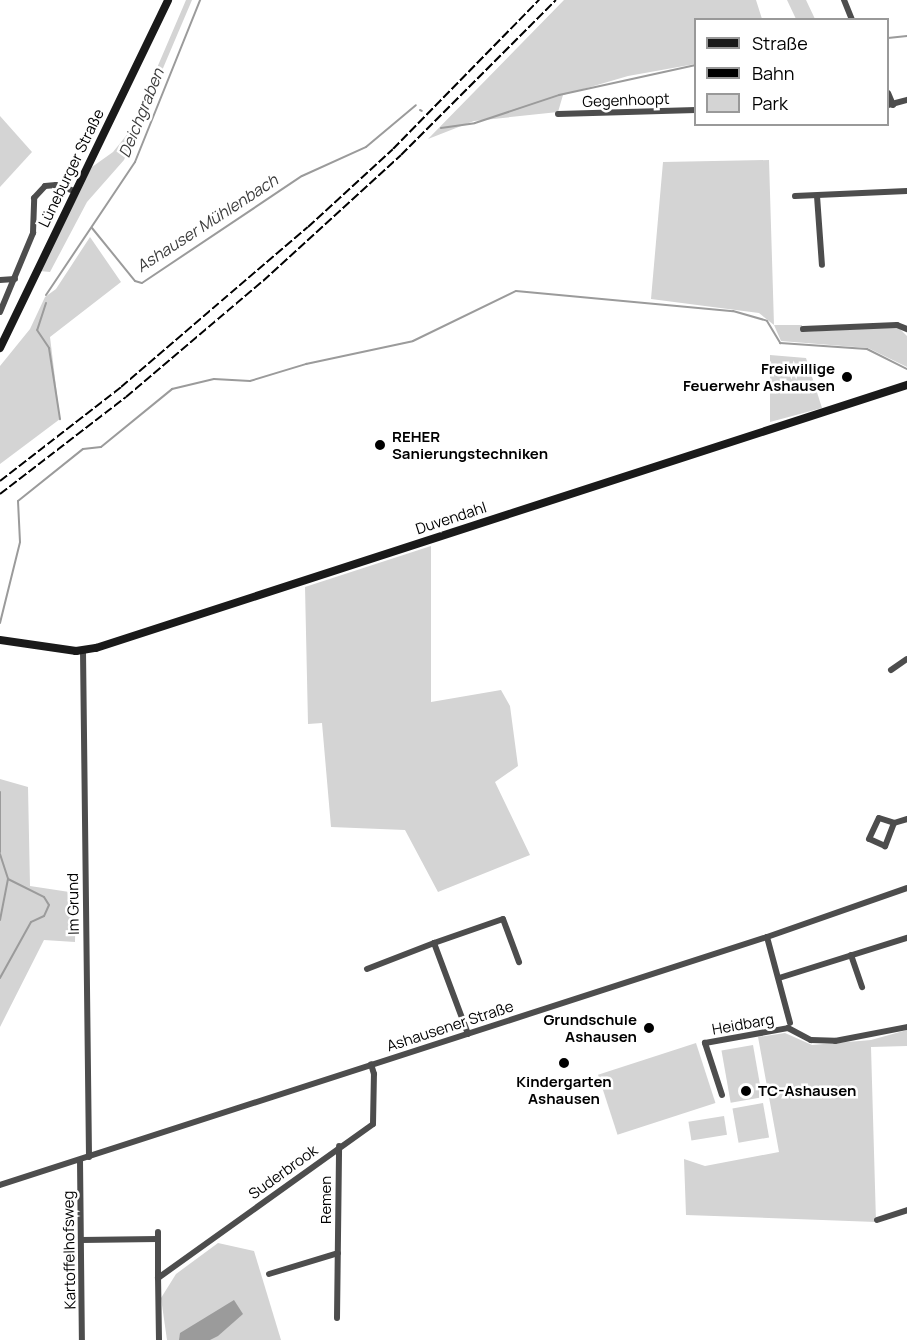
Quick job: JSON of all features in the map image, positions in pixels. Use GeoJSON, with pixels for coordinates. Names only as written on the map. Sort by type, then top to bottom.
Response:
{"type":"FeatureCollection","features":[{"type":"Feature","properties":{"kind":"street","name":"Lüneburger Straße"},"geometry":{"type":"LineString","coordinates":[[0,348],[168,0]]}},
{"type":"Feature","properties":{"kind":"street"},"geometry":{"type":"LineString","coordinates":[[844,0],[851,18]]}},
{"type":"Feature","properties":{"kind":"street"},"geometry":{"type":"LineString","coordinates":[[890,105],[907,100]]}},
{"type":"Feature","properties":{"kind":"street","name":"Gegenhoopt"},"geometry":{"type":"LineString","coordinates":[[558,114],[694,110]]}},
{"type":"Feature","properties":{"kind":"street"},"geometry":{"type":"LineString","coordinates":[[0,312],[33,233],[34,198],[45,186],[56,185],[74,191]]}},
{"type":"Feature","properties":{"kind":"street"},"geometry":{"type":"LineString","coordinates":[[795,196],[907,191]]}},
{"type":"Feature","properties":{"kind":"street"},"geometry":{"type":"LineString","coordinates":[[817,196],[822,266]]}},
{"type":"Feature","properties":{"kind":"street"},"geometry":{"type":"LineString","coordinates":[[0,280],[15,279]]}},
{"type":"Feature","properties":{"kind":"street"},"geometry":{"type":"LineString","coordinates":[[803,329],[897,325],[907,329]]}},
{"type":"Feature","properties":{"kind":"street","name":"Duvendahl"},"geometry":{"type":"LineString","coordinates":[[0,640],[83,651],[907,385]]}},
{"type":"Feature","properties":{"kind":"street","name":"Im Grund"},"geometry":{"type":"LineString","coordinates":[[83,651],[90,1157]]}},
{"type":"Feature","properties":{"kind":"street"},"geometry":{"type":"LineString","coordinates":[[891,670],[907,658]]}},
{"type":"Feature","properties":{"kind":"street"},"geometry":{"type":"LineString","coordinates":[[894,823],[885,846],[869,839],[879,818],[894,823],[907,819]]}},
{"type":"Feature","properties":{"kind":"street","name":"Ashausener Straße"},"geometry":{"type":"LineString","coordinates":[[0,1185],[767,937],[907,888]]}},
{"type":"Feature","properties":{"kind":"street"},"geometry":{"type":"LineString","coordinates":[[368,969],[503,919],[519,962]]}},
{"type":"Feature","properties":{"kind":"street"},"geometry":{"type":"LineString","coordinates":[[767,937],[780,978],[790,1023]]}},
{"type":"Feature","properties":{"kind":"street"},"geometry":{"type":"LineString","coordinates":[[780,978],[907,938]]}},
{"type":"Feature","properties":{"kind":"street"},"geometry":{"type":"LineString","coordinates":[[434,943],[468,1034]]}},
{"type":"Feature","properties":{"kind":"street"},"geometry":{"type":"LineString","coordinates":[[851,955],[861,987]]}},
{"type":"Feature","properties":{"kind":"street","name":"Heidbarg"},"geometry":{"type":"LineString","coordinates":[[722,1095],[705,1043],[788,1028],[811,1040],[835,1041],[907,1027]]}},
{"type":"Feature","properties":{"kind":"street","name":"Suderbrook"},"geometry":{"type":"LineString","coordinates":[[158,1278],[339,1146],[373,1124],[374,1074],[371,1064]]}},
{"type":"Feature","properties":{"kind":"street","name":"Remen"},"geometry":{"type":"LineString","coordinates":[[337,1318],[339,1146]]}},
{"type":"Feature","properties":{"kind":"street","name":"Kartoffelhofsweg"},"geometry":{"type":"LineString","coordinates":[[80,1160],[82,1340]]}},
{"type":"Feature","properties":{"kind":"street"},"geometry":{"type":"LineString","coordinates":[[877,1220],[907,1210]]}},
{"type":"Feature","properties":{"kind":"street"},"geometry":{"type":"LineString","coordinates":[[81,1240],[158,1235],[159,1340]]}},
{"type":"Feature","properties":{"kind":"street"},"geometry":{"type":"LineString","coordinates":[[268,1274],[338,1253]]}},
{"type":"Feature","properties":{"kind":"green space"},"geometry":{"type":"Polygon","coordinates":[[[186,0],[192,0],[124,160],[87,202],[50,272],[40,271],[92,167],[113,152],[130,131],[186,0]]]}},
{"type":"Feature","properties":{"kind":"green space"},"geometry":{"type":"Polygon","coordinates":[[[564,0],[756,0],[762,18],[694,18],[694,64],[628,76],[563,95],[558,112],[474,121],[428,139],[564,0]]]}},
{"type":"Feature","properties":{"kind":"green space"},"geometry":{"type":"Polygon","coordinates":[[[787,0],[806,0],[815,18],[796,18],[787,0]]]}},
{"type":"Feature","properties":{"kind":"green space"},"geometry":{"type":"Polygon","coordinates":[[[0,116],[32,152],[0,187],[0,116]]]}},
{"type":"Feature","properties":{"kind":"green space"},"geometry":{"type":"Polygon","coordinates":[[[769,160],[774,325],[759,313],[651,299],[663,162],[769,160]]]}},
{"type":"Feature","properties":{"kind":"green space"},"geometry":{"type":"Polygon","coordinates":[[[90,237],[121,282],[50,337],[60,419],[0,464],[0,366],[30,329],[45,297],[56,289],[90,237]]]}},
{"type":"Feature","properties":{"kind":"green space"},"geometry":{"type":"Polygon","coordinates":[[[774,325],[802,325],[802,332],[898,327],[907,336],[907,367],[868,348],[781,341],[774,325]]]}},
{"type":"Feature","properties":{"kind":"green space"},"geometry":{"type":"Polygon","coordinates":[[[770,355],[806,358],[822,408],[770,422],[770,355]]]}},
{"type":"Feature","properties":{"kind":"green space"},"geometry":{"type":"Polygon","coordinates":[[[431,546],[431,702],[501,690],[510,706],[518,766],[495,782],[530,855],[438,892],[405,830],[331,827],[322,723],[308,724],[305,587],[431,546]]]}},
{"type":"Feature","properties":{"kind":"green space"},"geometry":{"type":"Polygon","coordinates":[[[0,779],[28,787],[30,886],[76,893],[75,942],[44,940],[0,1027],[0,779]]]}},
{"type":"Feature","properties":{"kind":"green space"},"geometry":{"type":"Polygon","coordinates":[[[907,1030],[907,1046],[871,1047],[876,1222],[686,1215],[684,1159],[705,1166],[779,1152],[758,1037],[785,1033],[812,1045],[871,1040],[907,1030]]]}},
{"type":"Feature","properties":{"kind":"green space"},"geometry":{"type":"Polygon","coordinates":[[[696,1043],[715,1103],[618,1135],[598,1075],[696,1043]]]}},
{"type":"Feature","properties":{"kind":"green space"},"geometry":{"type":"Polygon","coordinates":[[[753,1045],[762,1097],[731,1103],[721,1051],[753,1045]]]}},
{"type":"Feature","properties":{"kind":"green space"},"geometry":{"type":"Polygon","coordinates":[[[763,1103],[769,1137],[739,1143],[732,1108],[763,1103]]]}},
{"type":"Feature","properties":{"kind":"green space"},"geometry":{"type":"Polygon","coordinates":[[[724,1116],[727,1135],[691,1140],[688,1122],[724,1116]]]}},
{"type":"Feature","properties":{"kind":"green space"},"geometry":{"type":"Polygon","coordinates":[[[218,1243],[254,1251],[281,1340],[167,1340],[161,1298],[176,1274],[218,1243]]]}},
{"type":"Feature","properties":{"kind":"shaded area"},"geometry":{"type":"Polygon","coordinates":[[[234,1300],[243,1314],[218,1336],[210,1340],[179,1340],[180,1333],[234,1300]]]}},
{"type":"Feature","properties":{"kind":"waterway","name":"Deichgraben"},"geometry":{"type":"LineString","coordinates":[[46,295],[135,162],[200,0]]}},
{"type":"Feature","properties":{"kind":"waterway","name":"Ashauser Mühlenbach"},"geometry":{"type":"LineString","coordinates":[[889,38],[907,36]]}},
{"type":"Feature","properties":{"kind":"waterway","name":"Ashauser Mühlenbach"},"geometry":{"type":"LineString","coordinates":[[441,128],[475,123],[559,95],[694,65]]}},
{"type":"Feature","properties":{"kind":"waterway","name":"Ashauser Mühlenbach"},"geometry":{"type":"LineString","coordinates":[[92,228],[135,281],[142,283],[302,176],[366,147],[416,105]]}},
{"type":"Feature","properties":{"kind":"waterway"},"geometry":{"type":"LineString","coordinates":[[0,623],[20,542],[18,501],[83,449],[101,447],[172,389],[214,379],[250,381],[306,364],[413,341],[516,291],[733,311],[767,321],[780,343],[867,349],[907,369]]}},
{"type":"Feature","properties":{"kind":"waterway"},"geometry":{"type":"LineString","coordinates":[[46,303],[37,330],[49,348],[60,419]]}},
{"type":"Feature","properties":{"kind":"waterway"},"geometry":{"type":"LineString","coordinates":[[0,792],[0,852]]}},
{"type":"Feature","properties":{"kind":"waterway"},"geometry":{"type":"LineString","coordinates":[[0,854],[8,879],[44,897],[49,905],[44,916],[31,922],[0,978]]}},
{"type":"Feature","properties":{"kind":"waterway"},"geometry":{"type":"LineString","coordinates":[[0,920],[8,879]]}},
{"type":"Feature","properties":{"kind":"railway"},"geometry":{"type":"LineString","coordinates":[[0,481],[121,387],[308,227],[393,149],[539,0]]}},
{"type":"Feature","properties":{"kind":"railway"},"geometry":{"type":"LineString","coordinates":[[0,494],[126,397],[263,281],[401,155],[556,0]]}},
{"type":"Feature","properties":{"kind":"place","name":"Freiwillige Feuerwehr Ashausen"},"geometry":{"type":"Point","coordinates":[847,377]}},
{"type":"Feature","properties":{"kind":"place","name":"REHER Sanierungstechniken"},"geometry":{"type":"Point","coordinates":[380,445]}},
{"type":"Feature","properties":{"kind":"place","name":"Grundschule Ashausen"},"geometry":{"type":"Point","coordinates":[649,1028]}},
{"type":"Feature","properties":{"kind":"place","name":"Kindergarten Ashausen"},"geometry":{"type":"Point","coordinates":[564,1063]}},
{"type":"Feature","properties":{"kind":"place","name":"TC-Ashausen"},"geometry":{"type":"Point","coordinates":[746,1091]}}]}
